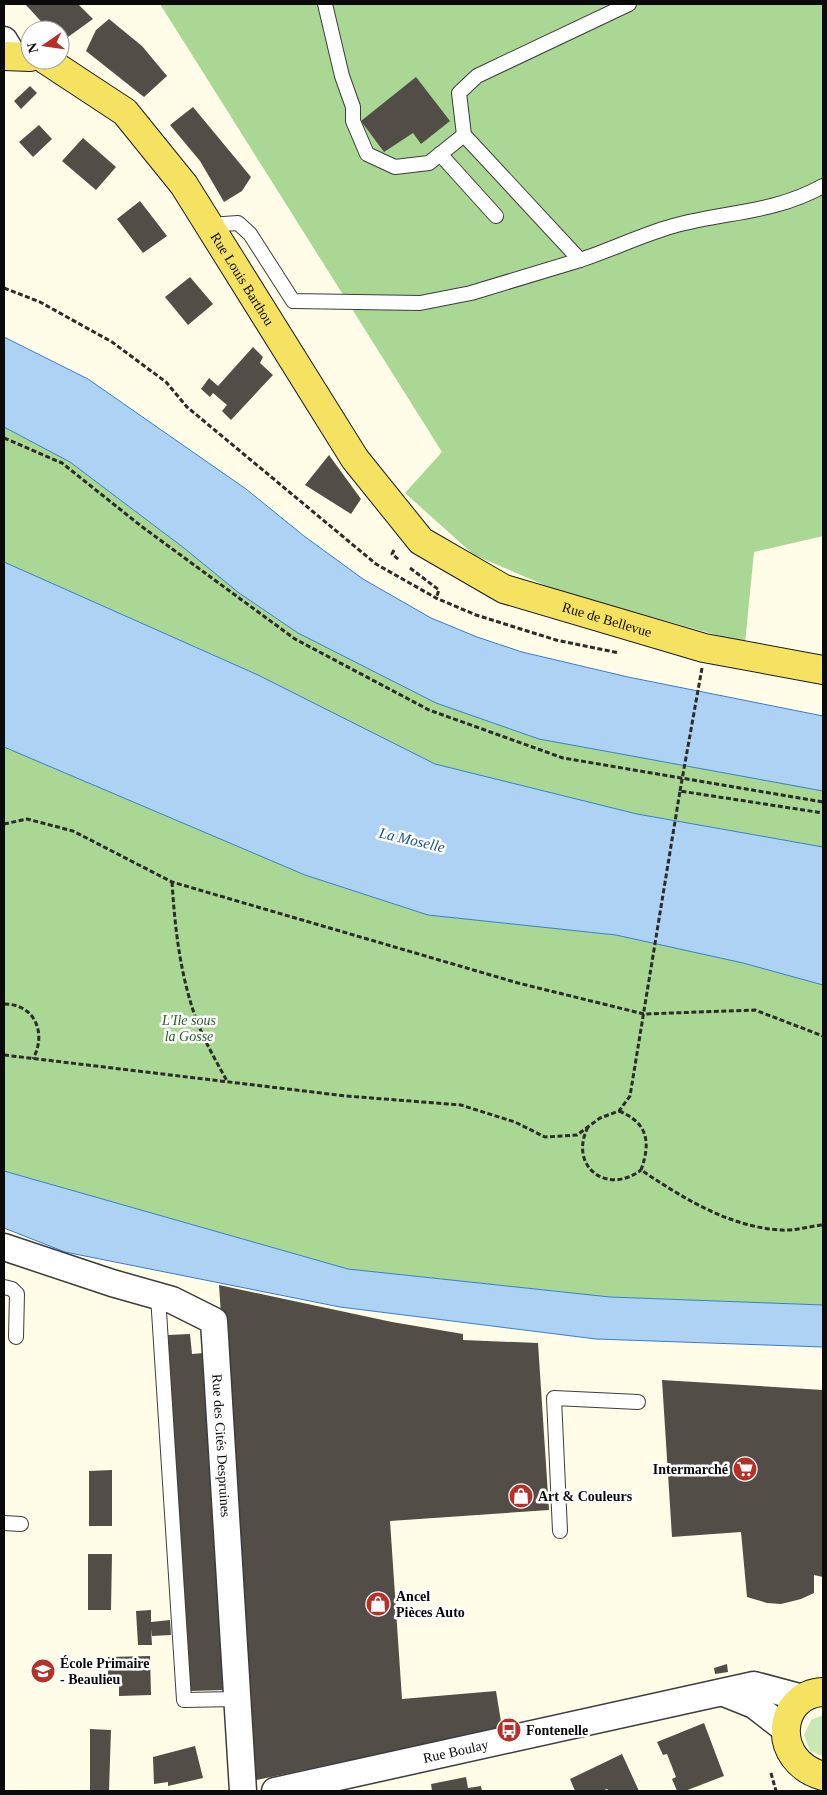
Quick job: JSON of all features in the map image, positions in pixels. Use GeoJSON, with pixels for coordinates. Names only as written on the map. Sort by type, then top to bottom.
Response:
{"type":"FeatureCollection","features":[{"type":"Feature","properties":{"kind":"main road","name":"Rue Louis Barthou"},"geometry":{"type":"LineString","coordinates":[[61,70],[126,112],[184,184],[355,459],[409,526]]}},
{"type":"Feature","properties":{"kind":"main road","name":"Rue de Bellevue"},"geometry":{"type":"LineString","coordinates":[[409,526],[421,541],[504,589],[704,648],[823,670]]}},
{"type":"Feature","properties":{"kind":"main road"},"geometry":{"type":"LineString","coordinates":[[813,1695],[791,1711],[785,1729],[787,1748],[797,1763],[809,1772],[823,1776]]}},
{"type":"Feature","properties":{"kind":"main road"},"geometry":{"type":"LineString","coordinates":[[797,1763],[799,1791]]}},
{"type":"Feature","properties":{"kind":"street","name":"Rue des Cités Despruines"},"geometry":{"type":"LineString","coordinates":[[4,1247],[112,1284],[172,1300],[214,1321],[243,1791]]}},
{"type":"Feature","properties":{"kind":"street","name":"Rue Boulay"},"geometry":{"type":"LineString","coordinates":[[275,1791],[328,1785],[754,1685],[813,1695]]}},
{"type":"Feature","properties":{"kind":"street"},"geometry":{"type":"LineString","coordinates":[[724,1693],[754,1705],[785,1729]]}},
{"type":"Feature","properties":{"kind":"lane"},"geometry":{"type":"LineString","coordinates":[[325,4],[342,76],[353,107],[353,121],[367,154],[395,167],[429,163],[464,135]]}},
{"type":"Feature","properties":{"kind":"lane"},"geometry":{"type":"LineString","coordinates":[[580,260],[464,135],[459,93],[477,76],[630,4]]}},
{"type":"Feature","properties":{"kind":"lane"},"geometry":{"type":"LineString","coordinates":[[440,154],[496,216]]}},
{"type":"Feature","properties":{"kind":"lane"},"geometry":{"type":"LineString","coordinates":[[209,225],[238,223],[250,234],[293,301],[420,303],[471,293],[580,260],[672,227],[749,213],[800,199],[823,186]]}},
{"type":"Feature","properties":{"kind":"lane"},"geometry":{"type":"LineString","coordinates":[[4,1287],[12,1289],[17,1294],[16,1337]]}},
{"type":"Feature","properties":{"kind":"lane"},"geometry":{"type":"LineString","coordinates":[[158,1296],[184,1700],[238,1699]]}},
{"type":"Feature","properties":{"kind":"lane"},"geometry":{"type":"LineString","coordinates":[[560,1531],[554,1398],[638,1402]]}},
{"type":"Feature","properties":{"kind":"lane"},"geometry":{"type":"LineString","coordinates":[[4,1523],[20,1524]]}},
{"type":"Feature","properties":{"kind":"path"},"geometry":{"type":"LineString","coordinates":[[4,288],[40,302],[112,342],[166,382],[187,407],[376,564],[436,598],[476,615],[556,640],[628,655]]}},
{"type":"Feature","properties":{"kind":"path"},"geometry":{"type":"LineString","coordinates":[[4,438],[62,463],[140,526],[295,639],[429,710],[563,758],[823,802]]}},
{"type":"Feature","properties":{"kind":"path"},"geometry":{"type":"LineString","coordinates":[[4,1055],[346,1096],[461,1105],[515,1122],[545,1137],[577,1135],[600,1118],[619,1111],[630,1096],[702,668],[692,666]]}},
{"type":"Feature","properties":{"kind":"path"},"geometry":{"type":"LineString","coordinates":[[680,791],[823,813]]}},
{"type":"Feature","properties":{"kind":"path"},"geometry":{"type":"LineString","coordinates":[[4,824],[27,819],[73,831],[172,882],[518,983],[644,1014],[755,1010],[823,1036]]}},
{"type":"Feature","properties":{"kind":"path"},"geometry":{"type":"LineString","coordinates":[[172,882],[175,927],[184,979],[197,1021],[227,1081]]}},
{"type":"Feature","properties":{"kind":"path"},"geometry":{"type":"LineString","coordinates":[[4,1004],[17,1006],[28,1012],[34,1019],[40,1039],[33,1058]]}},
{"type":"Feature","properties":{"kind":"path"},"geometry":{"type":"LineString","coordinates":[[588,1127],[584,1136],[583,1155],[592,1172],[601,1178],[622,1181],[641,1170],[646,1146],[640,1123],[619,1111]]}},
{"type":"Feature","properties":{"kind":"path"},"geometry":{"type":"LineString","coordinates":[[641,1170],[692,1203],[750,1225],[782,1230],[823,1224]]}},
{"type":"Feature","properties":{"kind":"green space"},"geometry":{"type":"Polygon","coordinates":[[[160,4],[823,4],[823,536],[754,552],[745,643],[556,590],[474,555],[405,493],[442,452],[160,4]]]}},
{"type":"Feature","properties":{"kind":"green space"},"geometry":{"type":"Polygon","coordinates":[[[4,427],[70,462],[184,548],[239,593],[298,633],[436,703],[539,739],[823,791],[823,847],[637,814],[435,764],[258,675],[4,562],[4,427]]]}},
{"type":"Feature","properties":{"kind":"green space","name":"L'Ile sous la Gosse"},"geometry":{"type":"Polygon","coordinates":[[[4,747],[305,875],[428,915],[616,935],[743,963],[823,985],[823,1305],[610,1297],[348,1269],[4,1171],[4,747]]]}},
{"type":"Feature","properties":{"kind":"green space"},"geometry":{"type":"Polygon","coordinates":[[[823,1715],[823,1756],[810,1751],[804,1735],[811,1720],[823,1715]]]}},
{"type":"Feature","properties":{"kind":"water"},"geometry":{"type":"Polygon","coordinates":[[[4,337],[88,379],[246,489],[304,536],[363,579],[431,618],[477,637],[522,652],[628,677],[823,716],[823,791],[539,739],[436,703],[298,633],[239,593],[184,548],[70,462],[4,427],[4,337]]]}},
{"type":"Feature","properties":{"kind":"water","name":"La Moselle"},"geometry":{"type":"Polygon","coordinates":[[[4,562],[258,675],[435,764],[637,814],[823,847],[823,985],[743,963],[616,935],[428,915],[305,875],[4,747],[4,562]]]}},
{"type":"Feature","properties":{"kind":"water"},"geometry":{"type":"Polygon","coordinates":[[[4,1171],[348,1269],[610,1297],[823,1305],[823,1347],[596,1339],[340,1307],[65,1252],[4,1228],[4,1171]]]}},
{"type":"Feature","properties":{"kind":"building"},"geometry":{"type":"Polygon","coordinates":[[[25,4],[78,4],[93,19],[70,36],[70,20],[40,20],[25,4]]]}},
{"type":"Feature","properties":{"kind":"building"},"geometry":{"type":"Polygon","coordinates":[[[109,19],[142,46],[167,76],[144,97],[86,51],[96,30],[109,19]]]}},
{"type":"Feature","properties":{"kind":"building"},"geometry":{"type":"Polygon","coordinates":[[[416,77],[450,121],[421,144],[413,133],[384,152],[361,121],[416,77]]]}},
{"type":"Feature","properties":{"kind":"building"},"geometry":{"type":"Polygon","coordinates":[[[30,86],[37,93],[21,109],[14,101],[30,86]]]}},
{"type":"Feature","properties":{"kind":"building"},"geometry":{"type":"Polygon","coordinates":[[[193,107],[251,177],[242,191],[224,202],[200,161],[170,125],[193,107]]]}},
{"type":"Feature","properties":{"kind":"building"},"geometry":{"type":"Polygon","coordinates":[[[39,125],[52,139],[33,157],[19,142],[39,125]]]}},
{"type":"Feature","properties":{"kind":"building"},"geometry":{"type":"Polygon","coordinates":[[[83,138],[116,167],[96,190],[62,161],[83,138]]]}},
{"type":"Feature","properties":{"kind":"building"},"geometry":{"type":"Polygon","coordinates":[[[140,201],[167,236],[143,253],[117,219],[140,201]]]}},
{"type":"Feature","properties":{"kind":"building"},"geometry":{"type":"Polygon","coordinates":[[[190,277],[213,304],[188,325],[165,297],[190,277]]]}},
{"type":"Feature","properties":{"kind":"building"},"geometry":{"type":"Polygon","coordinates":[[[253,347],[263,357],[260,363],[273,375],[231,420],[222,411],[227,405],[213,393],[210,397],[201,389],[209,378],[218,386],[253,347]]]}},
{"type":"Feature","properties":{"kind":"building"},"geometry":{"type":"Polygon","coordinates":[[[329,455],[361,499],[351,514],[305,485],[329,455]]]}},
{"type":"Feature","properties":{"kind":"building"},"geometry":{"type":"Polygon","coordinates":[[[219,1285],[392,1322],[463,1334],[463,1340],[538,1343],[549,1510],[390,1521],[402,1699],[496,1691],[502,1728],[252,1781],[219,1285]]]}},
{"type":"Feature","properties":{"kind":"building"},"geometry":{"type":"Polygon","coordinates":[[[190,1334],[192,1354],[204,1353],[226,1690],[190,1691],[168,1335],[190,1334]]]}},
{"type":"Feature","properties":{"kind":"building","name":"Intermarché"},"geometry":{"type":"Polygon","coordinates":[[[662,1380],[823,1390],[823,1577],[814,1575],[814,1593],[801,1599],[781,1604],[767,1603],[747,1597],[741,1532],[672,1537],[662,1380]]]}},
{"type":"Feature","properties":{"kind":"building"},"geometry":{"type":"Polygon","coordinates":[[[112,1470],[112,1526],[89,1526],[89,1471],[112,1470]]]}},
{"type":"Feature","properties":{"kind":"building"},"geometry":{"type":"Polygon","coordinates":[[[88,1554],[112,1554],[111,1610],[88,1610],[88,1554]]]}},
{"type":"Feature","properties":{"kind":"building"},"geometry":{"type":"Polygon","coordinates":[[[151,1610],[151,1622],[170,1620],[171,1635],[152,1636],[151,1629],[152,1645],[138,1645],[136,1611],[151,1610]]]}},
{"type":"Feature","properties":{"kind":"building"},"geometry":{"type":"Polygon","coordinates":[[[150,1656],[151,1695],[119,1696],[119,1682],[108,1682],[108,1657],[150,1656]]]}},
{"type":"Feature","properties":{"kind":"building"},"geometry":{"type":"Polygon","coordinates":[[[727,1664],[728,1672],[715,1674],[714,1668],[727,1664]]]}},
{"type":"Feature","properties":{"kind":"building"},"geometry":{"type":"Polygon","coordinates":[[[704,1723],[724,1776],[685,1791],[677,1791],[672,1779],[676,1777],[667,1754],[663,1755],[657,1742],[704,1723]]]}},
{"type":"Feature","properties":{"kind":"building"},"geometry":{"type":"Polygon","coordinates":[[[90,1729],[111,1730],[109,1791],[90,1791],[90,1729]]]}},
{"type":"Feature","properties":{"kind":"building"},"geometry":{"type":"Polygon","coordinates":[[[195,1746],[203,1778],[168,1786],[168,1782],[154,1784],[153,1757],[195,1746]]]}},
{"type":"Feature","properties":{"kind":"building"},"geometry":{"type":"Polygon","coordinates":[[[622,1754],[639,1791],[609,1791],[607,1789],[602,1791],[575,1791],[570,1779],[622,1754]]]}},
{"type":"Feature","properties":{"kind":"building"},"geometry":{"type":"Polygon","coordinates":[[[466,1777],[468,1788],[481,1786],[482,1791],[432,1791],[431,1784],[466,1777]]]}},
{"type":"Feature","properties":{"kind":"place","name":"Intermarché"},"geometry":{"type":"Point","coordinates":[745,1469]}},
{"type":"Feature","properties":{"kind":"place","name":"Art & Couleurs"},"geometry":{"type":"Point","coordinates":[521,1496]}},
{"type":"Feature","properties":{"kind":"place","name":"Ancel Pièces Auto"},"geometry":{"type":"Point","coordinates":[378,1604]}},
{"type":"Feature","properties":{"kind":"place","name":"École Primaire - Beaulieu"},"geometry":{"type":"Point","coordinates":[43,1671]}},
{"type":"Feature","properties":{"kind":"place","name":"Fontenelle"},"geometry":{"type":"Point","coordinates":[509,1730]}}]}
